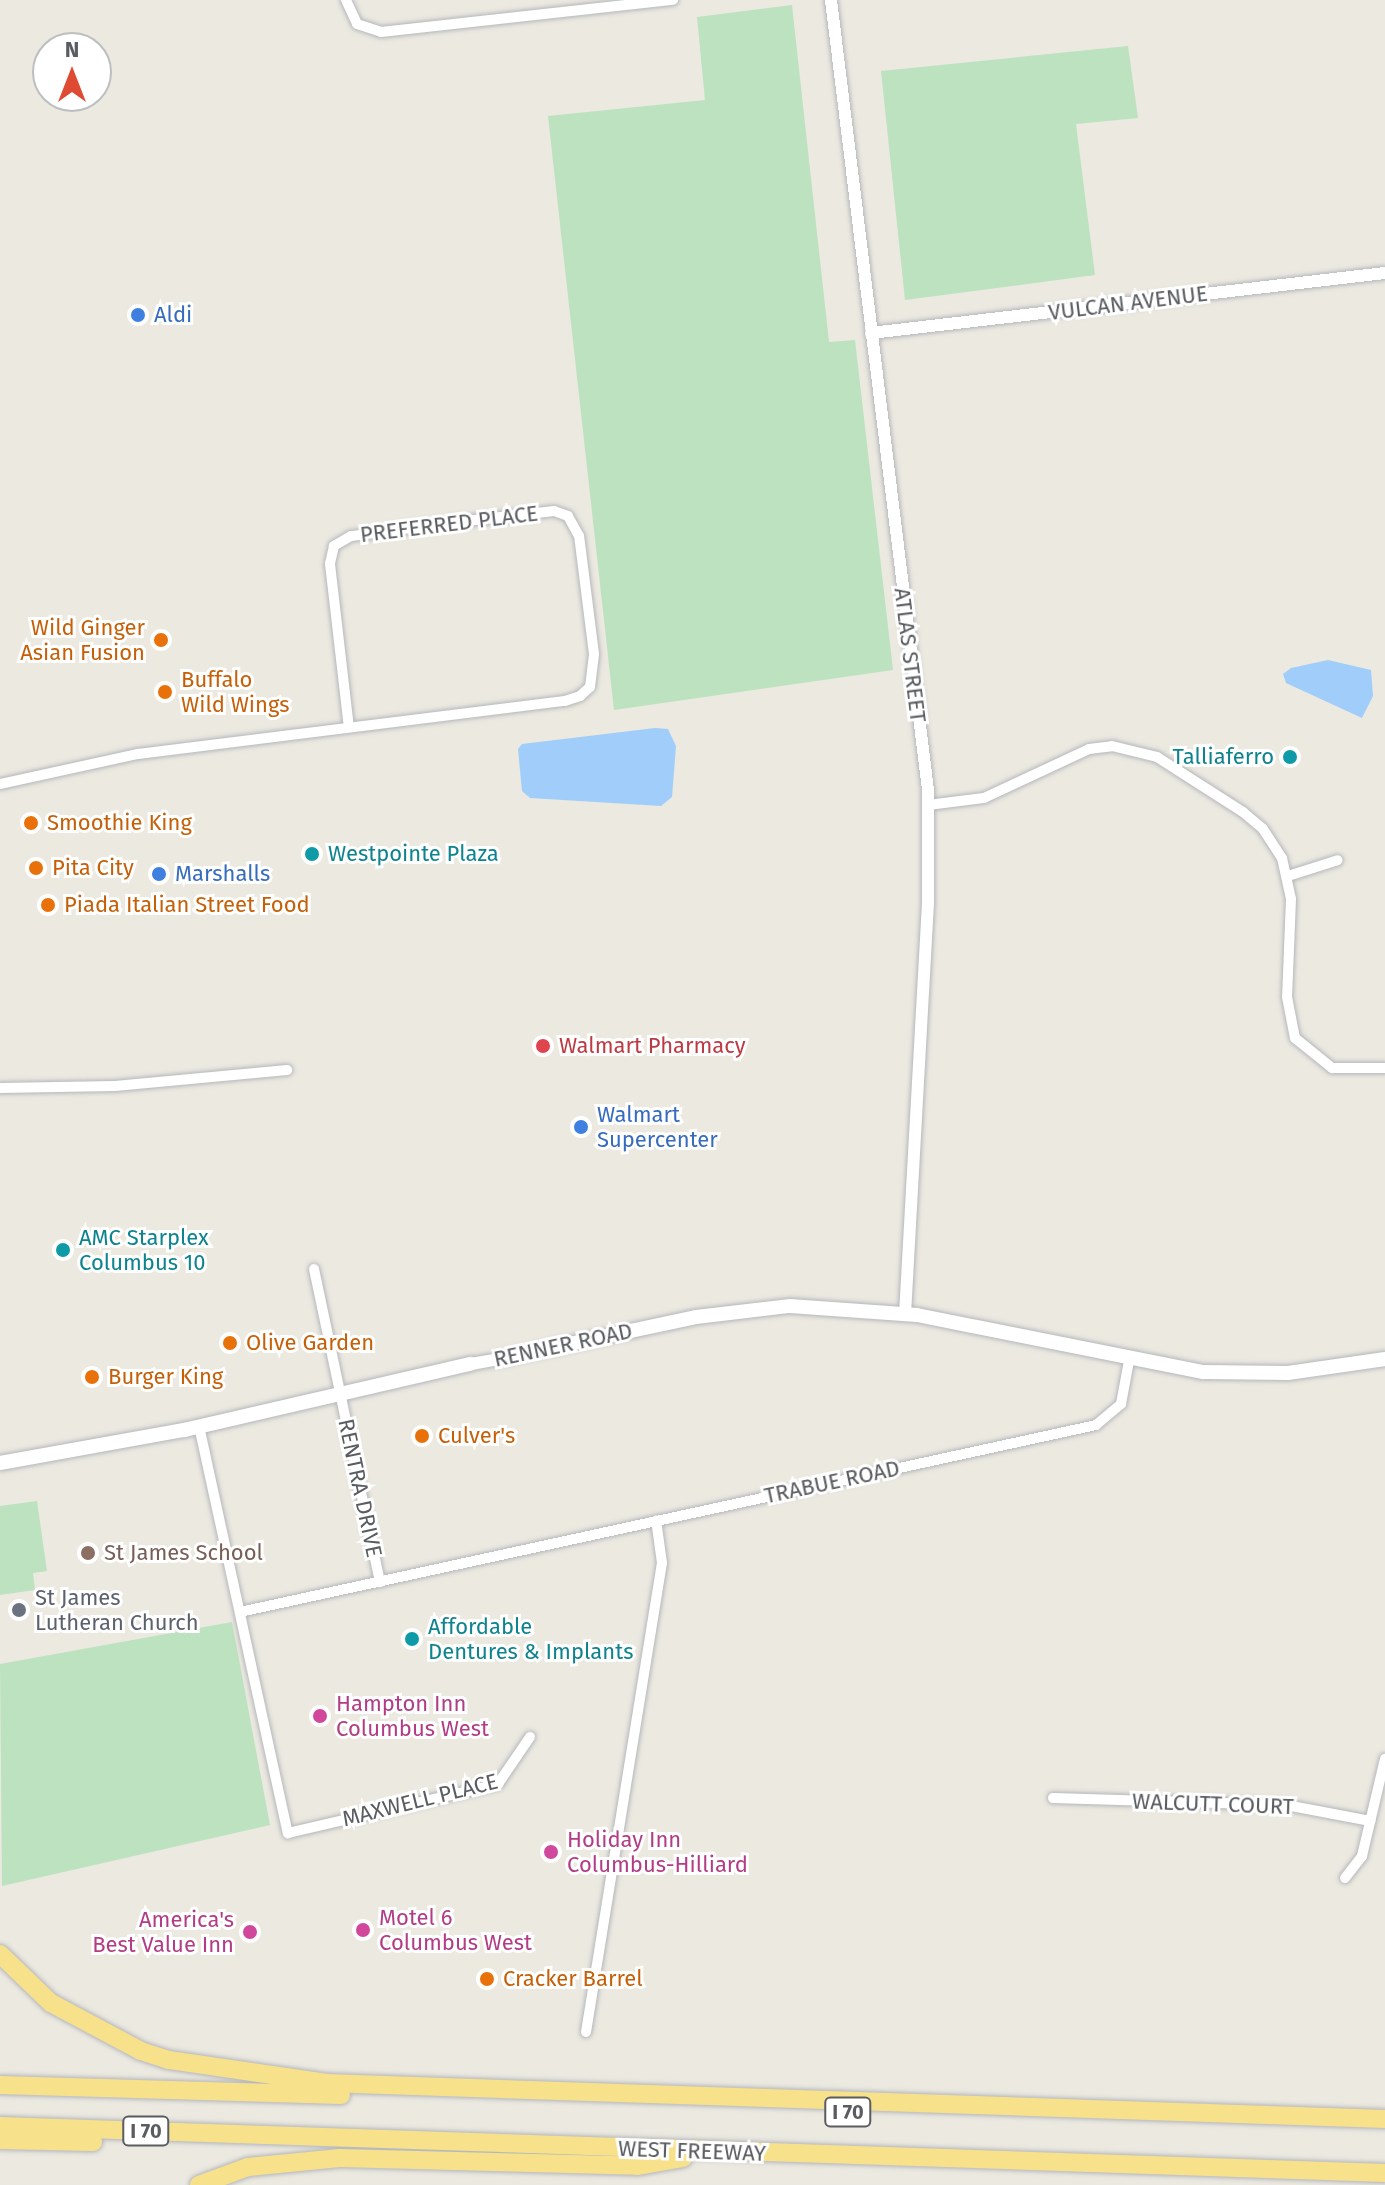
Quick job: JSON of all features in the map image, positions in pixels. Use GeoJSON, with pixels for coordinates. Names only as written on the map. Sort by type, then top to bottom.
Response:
{"type":"FeatureCollection","features":[{"type":"Feature","properties":{"kind":"highway"},"geometry":{"type":"LineString","coordinates":[[0,1954],[51,2003],[141,2051],[326,2083],[1385,2119]]}},
{"type":"Feature","properties":{"kind":"highway","name":"WEST FREEWAY"},"geometry":{"type":"LineString","coordinates":[[5,2084],[1385,2129]]}},
{"type":"Feature","properties":{"kind":"highway","name":"WEST FREEWAY"},"geometry":{"type":"LineString","coordinates":[[0,2126],[1385,2173]]}},
{"type":"Feature","properties":{"kind":"highway"},"geometry":{"type":"LineString","coordinates":[[0,2140],[242,2144],[293,2136]]}},
{"type":"Feature","properties":{"kind":"highway"},"geometry":{"type":"LineString","coordinates":[[199,2185],[248,2167],[293,2160],[638,2166],[721,2152]]}},
{"type":"Feature","properties":{"kind":"main road","name":"RENNER ROAD"},"geometry":{"type":"LineString","coordinates":[[499,1359],[756,1308],[905,1313],[1129,1361]]}},
{"type":"Feature","properties":{"kind":"main road"},"geometry":{"type":"LineString","coordinates":[[1129,1361],[1259,1374],[1385,1359]]}},
{"type":"Feature","properties":{"kind":"main road","name":"RENNER ROAD"},"geometry":{"type":"LineString","coordinates":[[0,1463],[199,1426],[471,1364]]}},
{"type":"Feature","properties":{"kind":"street"},"geometry":{"type":"LineString","coordinates":[[346,0],[357,24],[381,32],[673,0]]}},
{"type":"Feature","properties":{"kind":"street","name":"ATLAS STREET"},"geometry":{"type":"LineString","coordinates":[[831,0],[928,805],[928,903],[905,1313]]}},
{"type":"Feature","properties":{"kind":"street","name":"VULCAN AVENUE"},"geometry":{"type":"LineString","coordinates":[[871,333],[1385,273]]}},
{"type":"Feature","properties":{"kind":"street","name":"PREFERRED PLACE"},"geometry":{"type":"LineString","coordinates":[[554,511],[568,516],[581,550],[594,654],[590,687],[565,701],[349,727],[330,564],[334,546],[351,536],[449,523],[554,511]]}},
{"type":"Feature","properties":{"kind":"street"},"geometry":{"type":"LineString","coordinates":[[0,784],[138,754],[349,727]]}},
{"type":"Feature","properties":{"kind":"street"},"geometry":{"type":"LineString","coordinates":[[928,805],[984,798],[1089,749],[1135,749],[1157,757],[1243,812],[1263,829],[1288,876],[1287,1008],[1295,1038],[1332,1068],[1385,1068]]}},
{"type":"Feature","properties":{"kind":"street"},"geometry":{"type":"LineString","coordinates":[[1288,876],[1338,860]]}},
{"type":"Feature","properties":{"kind":"street"},"geometry":{"type":"LineString","coordinates":[[0,1088],[115,1086],[287,1070]]}},
{"type":"Feature","properties":{"kind":"street","name":"RENTRA DRIVE"},"geometry":{"type":"LineString","coordinates":[[314,1269],[380,1582]]}},
{"type":"Feature","properties":{"kind":"street","name":"RENNER ROAD"},"geometry":{"type":"LineString","coordinates":[[471,1364],[499,1359]]}},
{"type":"Feature","properties":{"kind":"street","name":"TRABUE ROAD"},"geometry":{"type":"LineString","coordinates":[[240,1612],[1096,1425],[1121,1404],[1129,1361]]}},
{"type":"Feature","properties":{"kind":"street"},"geometry":{"type":"LineString","coordinates":[[199,1426],[240,1612]]}},
{"type":"Feature","properties":{"kind":"street"},"geometry":{"type":"LineString","coordinates":[[586,2032],[662,1563],[656,1520]]}},
{"type":"Feature","properties":{"kind":"street","name":"MAXWELL PLACE"},"geometry":{"type":"LineString","coordinates":[[240,1612],[288,1833],[498,1784],[530,1737]]}},
{"type":"Feature","properties":{"kind":"street"},"geometry":{"type":"LineString","coordinates":[[1345,1878],[1362,1856],[1385,1759]]}},
{"type":"Feature","properties":{"kind":"street","name":"WALCUTT COURT"},"geometry":{"type":"LineString","coordinates":[[1053,1798],[1286,1805],[1371,1821]]}},
{"type":"Feature","properties":{"kind":"green space"},"geometry":{"type":"Polygon","coordinates":[[[792,5],[829,342],[855,340],[893,670],[614,710],[548,116],[705,100],[697,17],[792,5]]]}},
{"type":"Feature","properties":{"kind":"green space"},"geometry":{"type":"Polygon","coordinates":[[[1128,46],[1138,118],[1076,124],[1095,275],[905,300],[881,71],[1128,46]]]}},
{"type":"Feature","properties":{"kind":"green space"},"geometry":{"type":"Polygon","coordinates":[[[37,1501],[47,1571],[33,1573],[35,1590],[0,1595],[0,1506],[37,1501]]]}},
{"type":"Feature","properties":{"kind":"green space"},"geometry":{"type":"Polygon","coordinates":[[[232,1622],[270,1825],[2,1886],[0,1664],[232,1622]]]}},
{"type":"Feature","properties":{"kind":"water"},"geometry":{"type":"Polygon","coordinates":[[[1328,660],[1371,670],[1373,696],[1362,718],[1286,683],[1283,674],[1291,668],[1328,660]]]}},
{"type":"Feature","properties":{"kind":"water"},"geometry":{"type":"Polygon","coordinates":[[[668,729],[676,746],[672,797],[661,806],[530,798],[522,791],[518,749],[522,744],[668,729]]]}},
{"type":"Feature","properties":{"kind":"place","name":"Aldi"},"geometry":{"type":"Point","coordinates":[138,315]}},
{"type":"Feature","properties":{"kind":"place","name":"Wild Ginger Asian Fusion"},"geometry":{"type":"Point","coordinates":[161,640]}},
{"type":"Feature","properties":{"kind":"place","name":"Buffalo Wild Wings"},"geometry":{"type":"Point","coordinates":[165,692]}},
{"type":"Feature","properties":{"kind":"place","name":"Talliaferro"},"geometry":{"type":"Point","coordinates":[1290,757]}},
{"type":"Feature","properties":{"kind":"place","name":"Smoothie King"},"geometry":{"type":"Point","coordinates":[31,823]}},
{"type":"Feature","properties":{"kind":"place","name":"Westpointe Plaza"},"geometry":{"type":"Point","coordinates":[312,854]}},
{"type":"Feature","properties":{"kind":"place","name":"Pita City"},"geometry":{"type":"Point","coordinates":[36,868]}},
{"type":"Feature","properties":{"kind":"place","name":"Marshalls"},"geometry":{"type":"Point","coordinates":[159,874]}},
{"type":"Feature","properties":{"kind":"place","name":"Piada Italian Street Food"},"geometry":{"type":"Point","coordinates":[48,905]}},
{"type":"Feature","properties":{"kind":"place","name":"Walmart Pharmacy"},"geometry":{"type":"Point","coordinates":[543,1046]}},
{"type":"Feature","properties":{"kind":"place","name":"Walmart Supercenter"},"geometry":{"type":"Point","coordinates":[581,1127]}},
{"type":"Feature","properties":{"kind":"place","name":"AMC Starplex Columbus 10"},"geometry":{"type":"Point","coordinates":[63,1250]}},
{"type":"Feature","properties":{"kind":"place","name":"Olive Garden"},"geometry":{"type":"Point","coordinates":[230,1343]}},
{"type":"Feature","properties":{"kind":"place","name":"Burger King"},"geometry":{"type":"Point","coordinates":[92,1377]}},
{"type":"Feature","properties":{"kind":"place","name":"Culver's"},"geometry":{"type":"Point","coordinates":[422,1436]}},
{"type":"Feature","properties":{"kind":"place","name":"St James School"},"geometry":{"type":"Point","coordinates":[88,1553]}},
{"type":"Feature","properties":{"kind":"place","name":"St James Lutheran Church"},"geometry":{"type":"Point","coordinates":[19,1610]}},
{"type":"Feature","properties":{"kind":"place","name":"Affordable Dentures & Implants"},"geometry":{"type":"Point","coordinates":[412,1639]}},
{"type":"Feature","properties":{"kind":"place","name":"Hampton Inn Columbus West"},"geometry":{"type":"Point","coordinates":[320,1716]}},
{"type":"Feature","properties":{"kind":"place","name":"Holiday Inn Columbus-Hilliard"},"geometry":{"type":"Point","coordinates":[551,1852]}},
{"type":"Feature","properties":{"kind":"place","name":"Motel 6 Columbus West"},"geometry":{"type":"Point","coordinates":[363,1930]}},
{"type":"Feature","properties":{"kind":"place","name":"America's Best Value Inn"},"geometry":{"type":"Point","coordinates":[250,1932]}},
{"type":"Feature","properties":{"kind":"place","name":"Cracker Barrel"},"geometry":{"type":"Point","coordinates":[487,1979]}}]}
